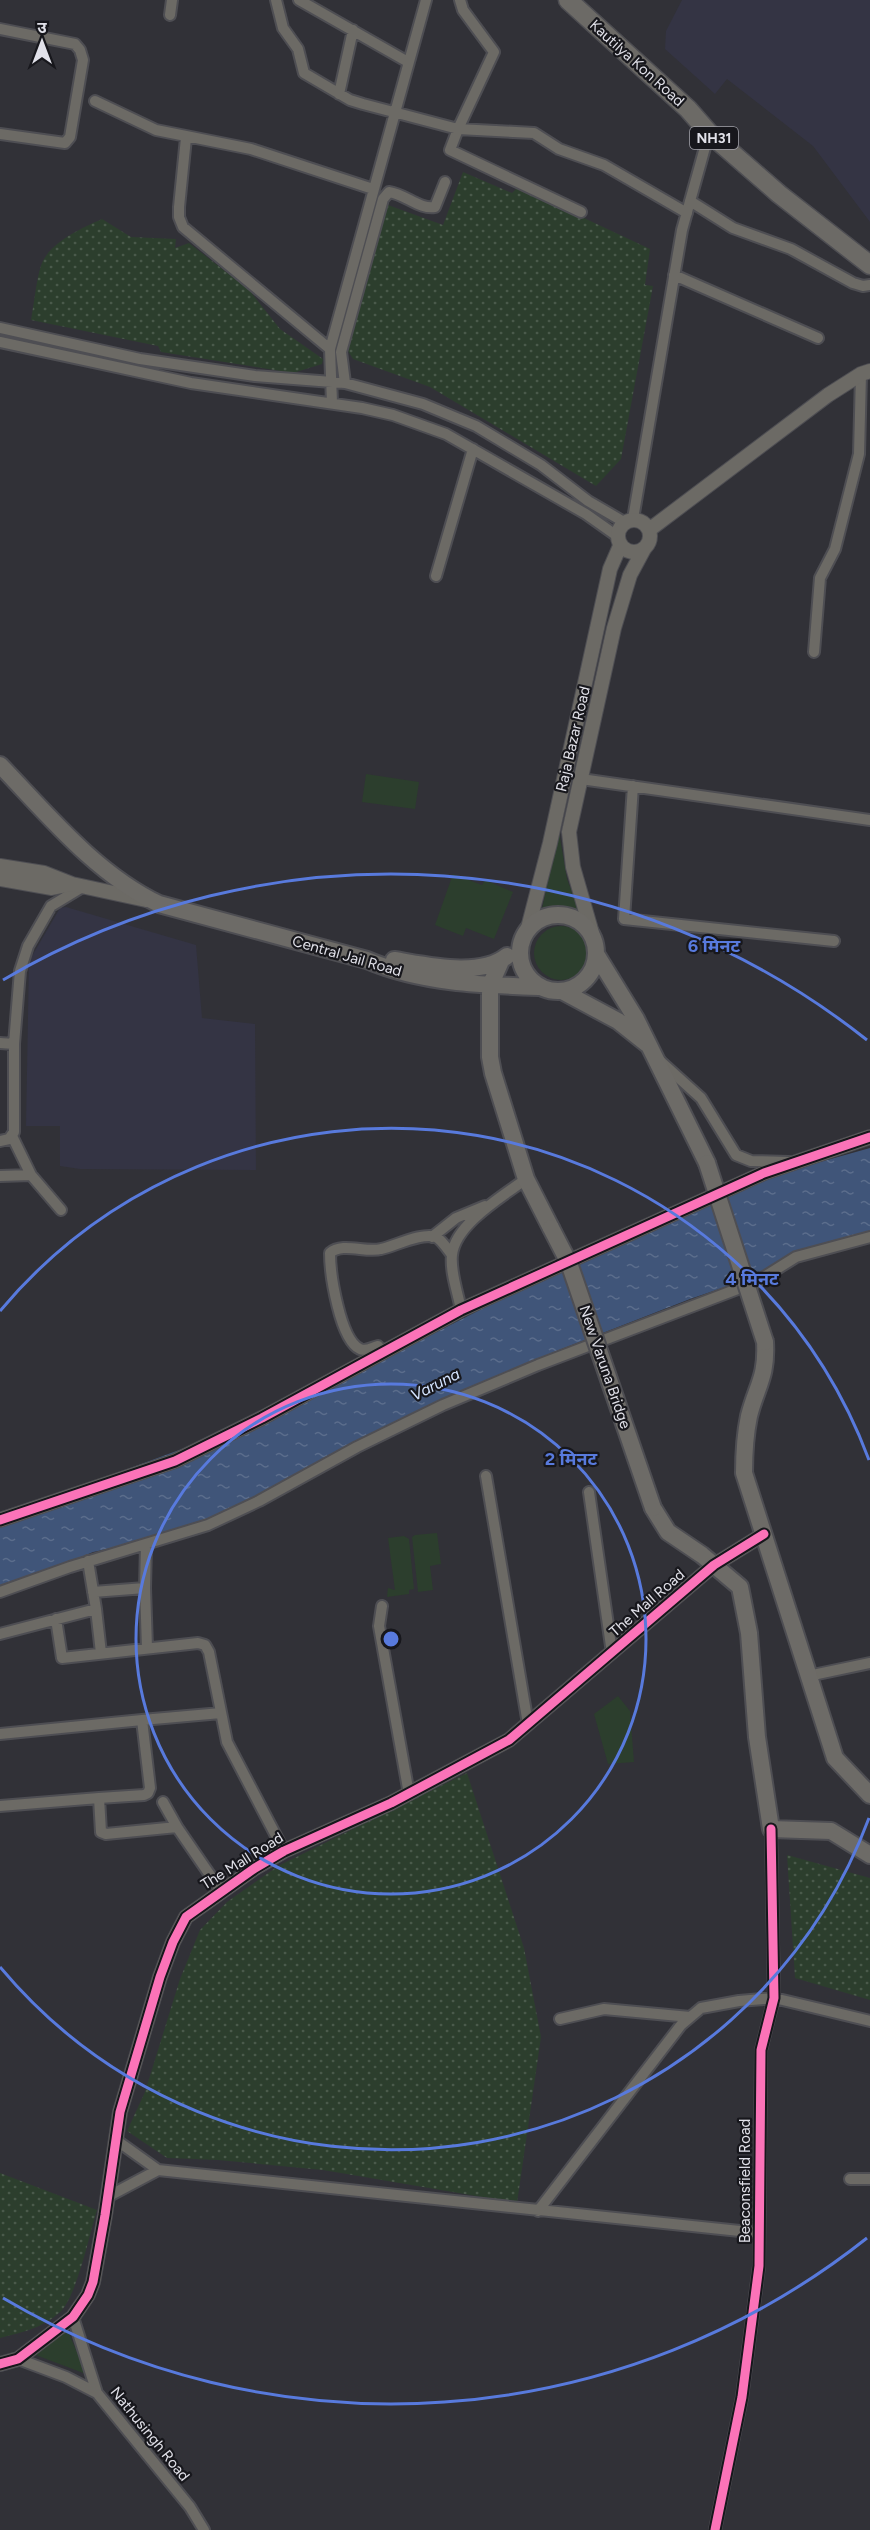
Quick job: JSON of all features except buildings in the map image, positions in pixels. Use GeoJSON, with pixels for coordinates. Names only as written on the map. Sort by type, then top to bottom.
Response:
{"type":"FeatureCollection","features":[{"type":"Feature","properties":{"kind":"highway","name":"Kautilya Kon Road"},"geometry":{"type":"LineString","coordinates":[[568,0],[688,109],[709,133],[833,238],[870,265]]}},
{"type":"Feature","properties":{"kind":"main road","name":"Central Jail Road"},"geometry":{"type":"LineString","coordinates":[[0,765],[68,836],[123,883],[159,904],[367,960],[389,970],[439,980],[490,986],[539,987]]}},
{"type":"Feature","properties":{"kind":"main road"},"geometry":{"type":"LineString","coordinates":[[595,947],[589,976],[577,986],[562,991],[550,991],[539,987],[522,969],[519,958],[520,945],[528,928],[537,921],[559,915],[580,922],[595,947],[654,1053],[707,1163],[765,1342],[764,1374],[749,1416],[744,1450],[744,1473],[835,1758],[870,1795]]}},
{"type":"Feature","properties":{"kind":"main road"},"geometry":{"type":"LineString","coordinates":[[490,986],[501,961],[520,945]]}},
{"type":"Feature","properties":{"kind":"main road"},"geometry":{"type":"LineString","coordinates":[[367,960],[388,959],[446,968],[471,968],[501,961]]}},
{"type":"Feature","properties":{"kind":"main road","name":"New Varuna Bridge"},"geometry":{"type":"LineString","coordinates":[[490,986],[490,1058],[495,1086],[526,1179],[569,1263],[653,1508],[668,1532],[740,1587],[749,1633],[757,1737],[771,1829]]}},
{"type":"Feature","properties":{"kind":"main road"},"geometry":{"type":"LineString","coordinates":[[562,991],[618,1021],[654,1053]]}},
{"type":"Feature","properties":{"kind":"main road"},"geometry":{"type":"LineString","coordinates":[[771,1829],[831,1831],[870,1855]]}},
{"type":"Feature","properties":{"kind":"street"},"geometry":{"type":"LineString","coordinates":[[170,15],[172,0]]}},
{"type":"Feature","properties":{"kind":"street"},"geometry":{"type":"LineString","coordinates":[[276,0],[283,28],[298,49],[304,72],[350,100],[458,129],[534,133],[559,149],[604,165],[687,213]]}},
{"type":"Feature","properties":{"kind":"street"},"geometry":{"type":"LineString","coordinates":[[299,0],[408,62]]}},
{"type":"Feature","properties":{"kind":"street"},"geometry":{"type":"LineString","coordinates":[[332,403],[330,349],[393,112],[426,0]]}},
{"type":"Feature","properties":{"kind":"street"},"geometry":{"type":"LineString","coordinates":[[460,0],[463,10],[494,52],[450,150],[581,212]]}},
{"type":"Feature","properties":{"kind":"street"},"geometry":{"type":"LineString","coordinates":[[0,29],[75,44],[80,50],[82,60],[70,137],[65,143],[0,134]]}},
{"type":"Feature","properties":{"kind":"street"},"geometry":{"type":"LineString","coordinates":[[339,94],[352,30]]}},
{"type":"Feature","properties":{"kind":"street"},"geometry":{"type":"LineString","coordinates":[[95,101],[156,130],[186,138],[251,149],[373,189]]}},
{"type":"Feature","properties":{"kind":"street"},"geometry":{"type":"LineString","coordinates":[[528,928],[551,837],[610,569],[619,541],[629,521],[674,275],[687,213],[709,133]]}},
{"type":"Feature","properties":{"kind":"street"},"geometry":{"type":"LineString","coordinates":[[186,138],[178,217],[183,227],[330,349]]}},
{"type":"Feature","properties":{"kind":"street"},"geometry":{"type":"LineString","coordinates":[[345,383],[341,352],[383,199],[389,192],[396,193],[428,208],[435,207],[445,182]]}},
{"type":"Feature","properties":{"kind":"street"},"geometry":{"type":"LineString","coordinates":[[690,201],[744,234],[791,249],[853,283],[863,286],[870,285]]}},
{"type":"Feature","properties":{"kind":"street"},"geometry":{"type":"LineString","coordinates":[[674,275],[818,338]]}},
{"type":"Feature","properties":{"kind":"street"},"geometry":{"type":"LineString","coordinates":[[0,328],[140,359],[255,376],[345,383],[423,404],[476,426],[541,465],[588,501],[629,521],[643,522],[649,530],[650,541],[644,549],[634,552],[586,514],[473,449],[446,434],[393,415],[332,403],[191,383],[0,342]]}},
{"type":"Feature","properties":{"kind":"street"},"geometry":{"type":"LineString","coordinates":[[649,530],[828,395],[866,372]]}},
{"type":"Feature","properties":{"kind":"street"},"geometry":{"type":"LineString","coordinates":[[814,652],[820,578],[835,549],[859,454],[866,372]]}},
{"type":"Feature","properties":{"kind":"street"},"geometry":{"type":"LineString","coordinates":[[436,576],[473,449]]}},
{"type":"Feature","properties":{"kind":"street","name":"Raja Bazar Road"},"geometry":{"type":"LineString","coordinates":[[595,947],[570,849],[572,814],[614,628],[630,575],[644,549]]}},
{"type":"Feature","properties":{"kind":"street"},"geometry":{"type":"LineString","coordinates":[[581,779],[870,820]]}},
{"type":"Feature","properties":{"kind":"street"},"geometry":{"type":"LineString","coordinates":[[633,786],[624,919],[834,941]]}},
{"type":"Feature","properties":{"kind":"street","name":"Central Jail Road"},"geometry":{"type":"LineString","coordinates":[[0,866],[52,875],[78,885],[159,904]]}},
{"type":"Feature","properties":{"kind":"street"},"geometry":{"type":"LineString","coordinates":[[0,879],[52,888],[78,885]]}},
{"type":"Feature","properties":{"kind":"street"},"geometry":{"type":"LineString","coordinates":[[61,1210],[31,1174],[12,1136],[15,1122],[15,1044],[20,970],[28,946],[51,906],[78,885]]}},
{"type":"Feature","properties":{"kind":"street"},"geometry":{"type":"LineString","coordinates":[[0,1043],[15,1044]]}},
{"type":"Feature","properties":{"kind":"street"},"geometry":{"type":"LineString","coordinates":[[654,1053],[700,1098],[736,1155],[751,1161],[798,1162]]}},
{"type":"Feature","properties":{"kind":"street"},"geometry":{"type":"LineString","coordinates":[[0,1141],[12,1136]]}},
{"type":"Feature","properties":{"kind":"street"},"geometry":{"type":"LineString","coordinates":[[0,1520],[175,1461],[461,1310],[764,1173],[870,1137]]}},
{"type":"Feature","properties":{"kind":"street"},"geometry":{"type":"LineString","coordinates":[[0,1176],[31,1174]]}},
{"type":"Feature","properties":{"kind":"street"},"geometry":{"type":"LineString","coordinates":[[461,1310],[452,1255],[460,1233],[526,1179]]}},
{"type":"Feature","properties":{"kind":"street"},"geometry":{"type":"LineString","coordinates":[[432,1237],[456,1218],[496,1202]]}},
{"type":"Feature","properties":{"kind":"street"},"geometry":{"type":"LineString","coordinates":[[383,1353],[378,1346],[366,1350],[359,1348],[345,1331],[330,1253],[338,1249],[381,1249],[405,1241],[432,1237],[439,1239],[452,1255]]}},
{"type":"Feature","properties":{"kind":"street"},"geometry":{"type":"LineString","coordinates":[[0,1592],[88,1561],[208,1525],[235,1513],[357,1447],[454,1400],[538,1365],[756,1282],[796,1257],[870,1237]]}},
{"type":"Feature","properties":{"kind":"street"},"geometry":{"type":"LineString","coordinates":[[486,1476],[528,1724]]}},
{"type":"Feature","properties":{"kind":"street"},"geometry":{"type":"LineString","coordinates":[[589,1492],[612,1653]]}},
{"type":"Feature","properties":{"kind":"street","name":"The Mall Road"},"geometry":{"type":"LineString","coordinates":[[6,2361],[73,2318],[88,2295],[93,2282],[126,2091],[173,1942],[186,1917],[221,1891],[284,1851],[409,1794],[509,1740],[714,1565],[764,1534]]}},
{"type":"Feature","properties":{"kind":"street"},"geometry":{"type":"LineString","coordinates":[[146,1545],[144,1588],[147,1648]]}},
{"type":"Feature","properties":{"kind":"street"},"geometry":{"type":"LineString","coordinates":[[88,1561],[102,1653]]}},
{"type":"Feature","properties":{"kind":"street"},"geometry":{"type":"LineString","coordinates":[[93,1592],[144,1588]]}},
{"type":"Feature","properties":{"kind":"street"},"geometry":{"type":"LineString","coordinates":[[382,1606],[379,1626],[409,1794]]}},
{"type":"Feature","properties":{"kind":"street"},"geometry":{"type":"LineString","coordinates":[[0,1634],[96,1609]]}},
{"type":"Feature","properties":{"kind":"street"},"geometry":{"type":"LineString","coordinates":[[56,1619],[62,1658],[198,1643],[205,1645],[209,1652],[226,1742],[284,1851]]}},
{"type":"Feature","properties":{"kind":"street"},"geometry":{"type":"LineString","coordinates":[[808,1676],[870,1663]]}},
{"type":"Feature","properties":{"kind":"street"},"geometry":{"type":"LineString","coordinates":[[0,1734],[221,1713]]}},
{"type":"Feature","properties":{"kind":"street"},"geometry":{"type":"LineString","coordinates":[[0,1806],[148,1793],[150,1788],[142,1720]]}},
{"type":"Feature","properties":{"kind":"street"},"geometry":{"type":"LineString","coordinates":[[99,1798],[100,1827],[101,1832],[106,1834],[177,1827]]}},
{"type":"Feature","properties":{"kind":"street"},"geometry":{"type":"LineString","coordinates":[[163,1802],[177,1827],[221,1891]]}},
{"type":"Feature","properties":{"kind":"street","name":"Beaconsfield Road"},"geometry":{"type":"LineString","coordinates":[[715,2530],[741,2397],[759,2265],[761,2050],[774,1998],[771,1829]]}},
{"type":"Feature","properties":{"kind":"street"},"geometry":{"type":"LineString","coordinates":[[538,2211],[681,2025],[701,2008],[774,1998],[870,2021]]}},
{"type":"Feature","properties":{"kind":"street"},"geometry":{"type":"LineString","coordinates":[[560,2019],[604,2009],[690,2017]]}},
{"type":"Feature","properties":{"kind":"street"},"geometry":{"type":"LineString","coordinates":[[116,2140],[159,2170],[759,2233]]}},
{"type":"Feature","properties":{"kind":"street"},"geometry":{"type":"LineString","coordinates":[[109,2196],[159,2170]]}},
{"type":"Feature","properties":{"kind":"street"},"geometry":{"type":"LineString","coordinates":[[850,2179],[870,2179]]}},
{"type":"Feature","properties":{"kind":"street","name":"Nathusingh Road"},"geometry":{"type":"LineString","coordinates":[[73,2318],[97,2393],[190,2507],[204,2530]]}},
{"type":"Feature","properties":{"kind":"street"},"geometry":{"type":"LineString","coordinates":[[6,2361],[66,2377],[97,2393]]}},
{"type":"Feature","properties":{"kind":"shaded area"},"geometry":{"type":"Polygon","coordinates":[[[682,0],[870,0],[870,222],[813,146],[727,79],[715,94],[665,49],[666,31],[682,0]]]}},
{"type":"Feature","properties":{"kind":"shaded area"},"geometry":{"type":"Polygon","coordinates":[[[66,907],[196,945],[202,1018],[255,1024],[256,1170],[80,1169],[60,1166],[60,1126],[26,1126],[29,961],[60,908],[66,907]]]}},
{"type":"Feature","properties":{"kind":"green space"},"geometry":{"type":"Polygon","coordinates":[[[463,172],[512,193],[518,187],[650,249],[645,285],[653,286],[621,459],[596,486],[430,387],[353,359],[346,348],[388,205],[443,225],[463,172]]]}},
{"type":"Feature","properties":{"kind":"green space"},"geometry":{"type":"Polygon","coordinates":[[[102,219],[131,237],[176,239],[175,248],[189,243],[249,290],[280,329],[323,359],[322,364],[293,373],[161,352],[158,346],[31,320],[44,259],[62,240],[102,219]]]}},
{"type":"Feature","properties":{"kind":"green space"},"geometry":{"type":"Polygon","coordinates":[[[366,774],[419,782],[415,809],[362,802],[366,774]]]}},
{"type":"Feature","properties":{"kind":"green space"},"geometry":{"type":"Polygon","coordinates":[[[559,832],[567,879],[580,913],[560,909],[541,913],[559,832]]]}},
{"type":"Feature","properties":{"kind":"green space"},"geometry":{"type":"Polygon","coordinates":[[[453,874],[482,885],[485,880],[513,892],[494,939],[466,928],[463,936],[435,925],[453,874]]]}},
{"type":"Feature","properties":{"kind":"green space"},"geometry":{"type":"Polygon","coordinates":[[[561,926],[571,928],[580,934],[586,943],[588,953],[586,963],[580,972],[571,978],[561,980],[551,978],[542,972],[536,963],[534,953],[536,943],[542,934],[551,928],[561,926]]]}},
{"type":"Feature","properties":{"kind":"green space"},"geometry":{"type":"Polygon","coordinates":[[[437,1533],[441,1564],[430,1566],[433,1590],[418,1592],[412,1537],[437,1533]]]}},
{"type":"Feature","properties":{"kind":"green space"},"geometry":{"type":"Polygon","coordinates":[[[404,1536],[409,1539],[414,1589],[409,1590],[409,1594],[387,1597],[388,1588],[395,1590],[388,1538],[404,1536]]]}},
{"type":"Feature","properties":{"kind":"green space"},"geometry":{"type":"Polygon","coordinates":[[[618,1696],[630,1711],[634,1762],[608,1764],[594,1714],[618,1696]]]}},
{"type":"Feature","properties":{"kind":"green space"},"geometry":{"type":"Polygon","coordinates":[[[467,1773],[524,1948],[541,2037],[517,2203],[323,2170],[218,2160],[167,2158],[127,2131],[145,2092],[180,1979],[200,1930],[227,1902],[278,1866],[467,1773]]]}},
{"type":"Feature","properties":{"kind":"green space"},"geometry":{"type":"Polygon","coordinates":[[[787,1855],[870,1878],[870,2000],[795,1978],[787,1855]]]}},
{"type":"Feature","properties":{"kind":"green space"},"geometry":{"type":"Polygon","coordinates":[[[0,2173],[97,2210],[77,2280],[65,2306],[59,2313],[38,2326],[0,2338],[0,2173]]]}},
{"type":"Feature","properties":{"kind":"green space"},"geometry":{"type":"Polygon","coordinates":[[[68,2331],[86,2374],[33,2354],[68,2331]]]}},
{"type":"Feature","properties":{"kind":"water","name":"Varuna"},"geometry":{"type":"Polygon","coordinates":[[[870,1148],[870,1243],[801,1261],[690,1299],[554,1352],[378,1432],[215,1518],[148,1541],[93,1552],[0,1591],[0,1516],[274,1415],[517,1291],[741,1184],[870,1148]]]}},
{"type":"Feature","properties":{"kind":"cycle path"},"geometry":{"type":"LineString","coordinates":[[0,1520],[175,1461],[262,1418],[461,1310],[764,1173],[870,1137]]}},
{"type":"Feature","properties":{"kind":"cycle path"},"geometry":{"type":"LineString","coordinates":[[0,2364],[18,2359],[73,2317],[88,2295],[93,2282],[105,2215],[120,2112],[160,1977],[173,1942],[186,1917],[255,1868],[284,1851],[391,1803],[509,1740],[714,1565],[764,1534]]}},
{"type":"Feature","properties":{"kind":"cycle path"},"geometry":{"type":"LineString","coordinates":[[715,2530],[742,2397],[759,2266],[761,2050],[774,1998],[771,1829]]}}]}
